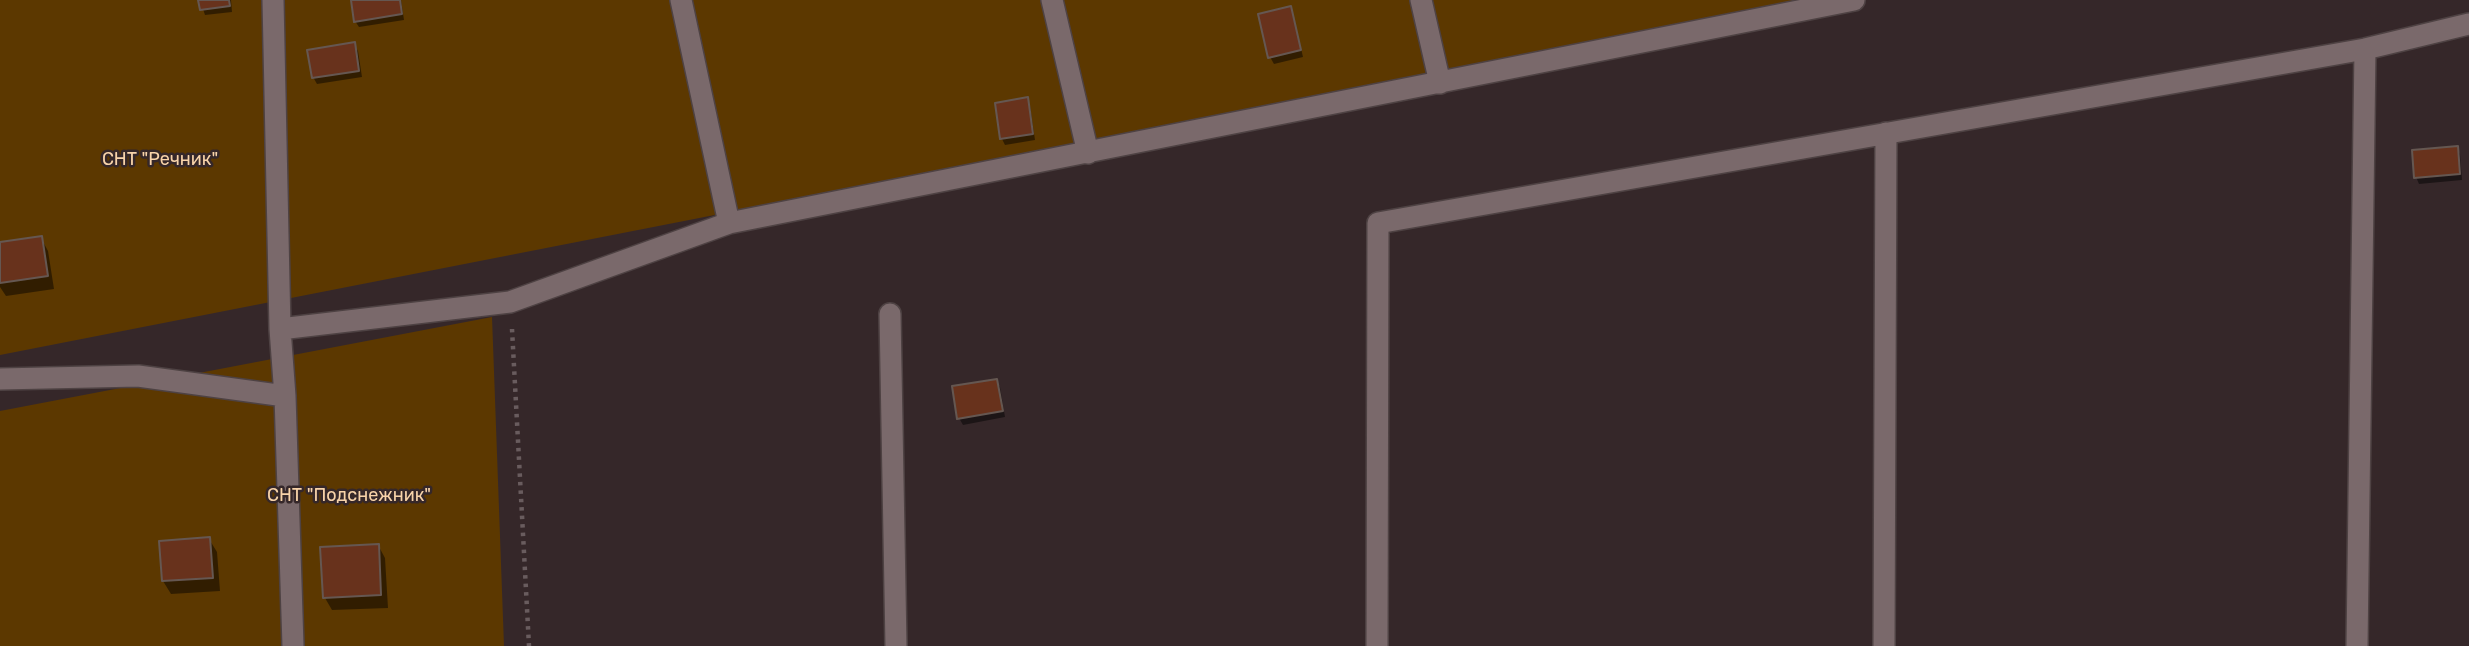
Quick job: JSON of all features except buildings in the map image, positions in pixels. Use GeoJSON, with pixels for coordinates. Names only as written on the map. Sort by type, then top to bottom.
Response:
{"type":"FeatureCollection","features":[{"type":"Feature","properties":{"kind":"street"},"geometry":{"type":"LineString","coordinates":[[273,0],[279,329],[285,396],[293,646]]}},
{"type":"Feature","properties":{"kind":"street"},"geometry":{"type":"LineString","coordinates":[[681,0],[729,223]]}},
{"type":"Feature","properties":{"kind":"street"},"geometry":{"type":"LineString","coordinates":[[1052,0],[1088,153]]}},
{"type":"Feature","properties":{"kind":"street"},"geometry":{"type":"LineString","coordinates":[[1421,0],[1440,83]]}},
{"type":"Feature","properties":{"kind":"street"},"geometry":{"type":"LineString","coordinates":[[279,329],[510,302],[729,223],[1440,83],[1793,5],[1854,0]]}},
{"type":"Feature","properties":{"kind":"street"},"geometry":{"type":"LineString","coordinates":[[1377,646],[1378,223],[2365,49],[2469,24]]}},
{"type":"Feature","properties":{"kind":"street"},"geometry":{"type":"LineString","coordinates":[[2357,646],[2365,49]]}},
{"type":"Feature","properties":{"kind":"street"},"geometry":{"type":"LineString","coordinates":[[1884,646],[1886,133]]}},
{"type":"Feature","properties":{"kind":"street"},"geometry":{"type":"LineString","coordinates":[[890,314],[896,646]]}},
{"type":"Feature","properties":{"kind":"street"},"geometry":{"type":"LineString","coordinates":[[0,379],[138,376],[285,396]]}},
{"type":"Feature","properties":{"kind":"path"},"geometry":{"type":"LineString","coordinates":[[510,302],[529,646]]}},
{"type":"Feature","properties":{"kind":"green space","name":"СНТ \"Речник\""},"geometry":{"type":"Polygon","coordinates":[[[0,0],[1812,0],[0,355],[0,0]]]}},
{"type":"Feature","properties":{"kind":"green space","name":"СНТ \"Подснежник\""},"geometry":{"type":"Polygon","coordinates":[[[492,317],[504,646],[0,646],[0,411],[492,317]]]}}]}
